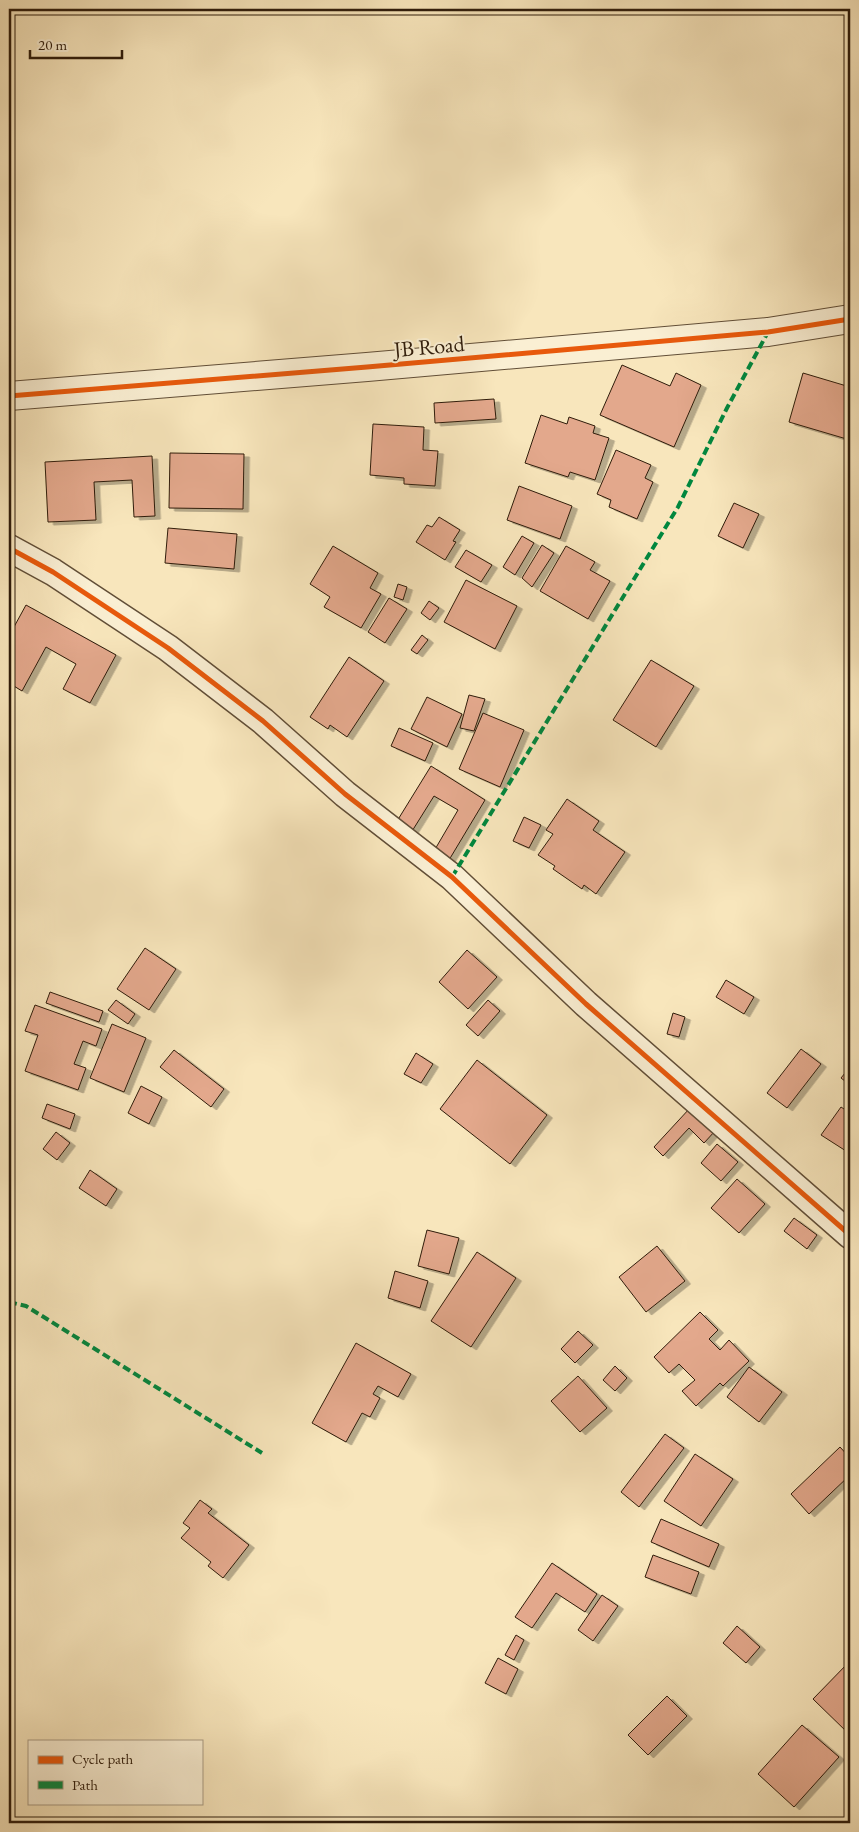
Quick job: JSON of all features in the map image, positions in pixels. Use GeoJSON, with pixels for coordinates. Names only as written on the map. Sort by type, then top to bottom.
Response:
{"type":"FeatureCollection","features":[{"type":"Feature","properties":{"kind":"street","name":"JB Road"},"geometry":{"type":"LineString","coordinates":[[9,396],[768,332],[850,319]]}},
{"type":"Feature","properties":{"kind":"street"},"geometry":{"type":"LineString","coordinates":[[9,548],[53,572],[168,648],[263,721],[345,794],[452,877],[586,1004],[850,1235]]}},
{"type":"Feature","properties":{"kind":"building"},"geometry":{"type":"Polygon","coordinates":[[[622,365],[670,386],[676,373],[701,385],[674,447],[600,415],[622,365]]]}},
{"type":"Feature","properties":{"kind":"building"},"geometry":{"type":"Polygon","coordinates":[[[803,373],[850,387],[850,440],[789,422],[803,373]]]}},
{"type":"Feature","properties":{"kind":"building"},"geometry":{"type":"Polygon","coordinates":[[[494,399],[496,419],[435,423],[434,403],[494,399]]]}},
{"type":"Feature","properties":{"kind":"building"},"geometry":{"type":"Polygon","coordinates":[[[541,415],[567,424],[569,417],[595,426],[593,433],[609,438],[595,480],[570,472],[568,477],[525,463],[541,415]]]}},
{"type":"Feature","properties":{"kind":"building"},"geometry":{"type":"Polygon","coordinates":[[[373,424],[424,427],[423,450],[438,451],[435,486],[404,484],[404,478],[370,475],[373,424]]]}},
{"type":"Feature","properties":{"kind":"building"},"geometry":{"type":"Polygon","coordinates":[[[616,450],[651,465],[645,478],[653,482],[637,519],[609,507],[611,500],[597,494],[616,450]]]}},
{"type":"Feature","properties":{"kind":"building"},"geometry":{"type":"Polygon","coordinates":[[[170,453],[244,454],[243,509],[169,508],[170,453]]]}},
{"type":"Feature","properties":{"kind":"building"},"geometry":{"type":"Polygon","coordinates":[[[152,456],[155,516],[134,517],[132,480],[94,482],[96,520],[48,522],[45,462],[152,456]]]}},
{"type":"Feature","properties":{"kind":"building"},"geometry":{"type":"Polygon","coordinates":[[[519,486],[572,506],[560,539],[507,520],[519,486]]]}},
{"type":"Feature","properties":{"kind":"building"},"geometry":{"type":"Polygon","coordinates":[[[734,503],[759,514],[743,548],[718,536],[734,503]]]}},
{"type":"Feature","properties":{"kind":"building"},"geometry":{"type":"Polygon","coordinates":[[[439,517],[460,530],[453,541],[456,542],[445,560],[416,542],[427,525],[432,527],[439,517]]]}},
{"type":"Feature","properties":{"kind":"building"},"geometry":{"type":"Polygon","coordinates":[[[168,528],[237,534],[234,569],[165,563],[168,528]]]}},
{"type":"Feature","properties":{"kind":"building"},"geometry":{"type":"Polygon","coordinates":[[[522,536],[534,543],[515,575],[503,567],[522,536]]]}},
{"type":"Feature","properties":{"kind":"building"},"geometry":{"type":"Polygon","coordinates":[[[542,545],[554,553],[532,587],[522,578],[542,545]]]}},
{"type":"Feature","properties":{"kind":"building"},"geometry":{"type":"Polygon","coordinates":[[[333,546],[378,573],[370,588],[381,594],[361,628],[324,607],[330,597],[310,584],[333,546]]]}},
{"type":"Feature","properties":{"kind":"building"},"geometry":{"type":"Polygon","coordinates":[[[566,546],[595,562],[590,570],[610,581],[588,619],[540,591],[566,546]]]}},
{"type":"Feature","properties":{"kind":"building"},"geometry":{"type":"Polygon","coordinates":[[[466,550],[492,565],[481,582],[455,567],[466,550]]]}},
{"type":"Feature","properties":{"kind":"building"},"geometry":{"type":"Polygon","coordinates":[[[466,580],[517,606],[495,649],[444,622],[466,580]]]}},
{"type":"Feature","properties":{"kind":"building"},"geometry":{"type":"Polygon","coordinates":[[[398,584],[407,587],[403,600],[394,597],[398,584]]]}},
{"type":"Feature","properties":{"kind":"building"},"geometry":{"type":"Polygon","coordinates":[[[389,598],[407,609],[385,643],[368,632],[389,598]]]}},
{"type":"Feature","properties":{"kind":"building"},"geometry":{"type":"Polygon","coordinates":[[[429,601],[439,608],[430,620],[421,613],[429,601]]]}},
{"type":"Feature","properties":{"kind":"building"},"geometry":{"type":"Polygon","coordinates":[[[26,605],[116,655],[90,703],[63,689],[76,664],[46,647],[22,691],[9,683],[9,636],[26,605]]]}},
{"type":"Feature","properties":{"kind":"building"},"geometry":{"type":"Polygon","coordinates":[[[422,635],[428,640],[417,654],[411,650],[422,635]]]}},
{"type":"Feature","properties":{"kind":"building"},"geometry":{"type":"Polygon","coordinates":[[[349,657],[384,681],[347,737],[330,725],[328,729],[310,717],[349,657]]]}},
{"type":"Feature","properties":{"kind":"building"},"geometry":{"type":"Polygon","coordinates":[[[651,660],[694,686],[656,747],[613,720],[651,660]]]}},
{"type":"Feature","properties":{"kind":"building"},"geometry":{"type":"Polygon","coordinates":[[[469,695],[485,699],[474,731],[460,728],[469,695]]]}},
{"type":"Feature","properties":{"kind":"building"},"geometry":{"type":"Polygon","coordinates":[[[427,697],[462,714],[447,747],[411,729],[427,697]]]}},
{"type":"Feature","properties":{"kind":"building"},"geometry":{"type":"Polygon","coordinates":[[[483,713],[524,730],[500,787],[459,769],[483,713]]]}},
{"type":"Feature","properties":{"kind":"building"},"geometry":{"type":"Polygon","coordinates":[[[399,728],[433,743],[425,761],[391,746],[399,728]]]}},
{"type":"Feature","properties":{"kind":"building"},"geometry":{"type":"Polygon","coordinates":[[[431,766],[485,800],[449,860],[434,851],[458,810],[434,796],[409,836],[394,826],[431,766]]]}},
{"type":"Feature","properties":{"kind":"building"},"geometry":{"type":"Polygon","coordinates":[[[567,799],[599,821],[593,830],[625,852],[596,894],[584,885],[582,889],[553,869],[555,866],[538,855],[553,834],[546,830],[567,799]]]}},
{"type":"Feature","properties":{"kind":"building"},"geometry":{"type":"Polygon","coordinates":[[[524,817],[541,825],[529,848],[513,841],[524,817]]]}},
{"type":"Feature","properties":{"kind":"building"},"geometry":{"type":"Polygon","coordinates":[[[145,948],[176,969],[149,1010],[117,989],[145,948]]]}},
{"type":"Feature","properties":{"kind":"building"},"geometry":{"type":"Polygon","coordinates":[[[467,950],[497,977],[468,1009],[439,982],[467,950]]]}},
{"type":"Feature","properties":{"kind":"building"},"geometry":{"type":"Polygon","coordinates":[[[726,980],[754,997],[744,1014],[716,997],[726,980]]]}},
{"type":"Feature","properties":{"kind":"building"},"geometry":{"type":"Polygon","coordinates":[[[50,992],[103,1011],[99,1022],[46,1003],[50,992]]]}},
{"type":"Feature","properties":{"kind":"building"},"geometry":{"type":"Polygon","coordinates":[[[116,1000],[135,1014],[128,1024],[108,1010],[116,1000]]]}},
{"type":"Feature","properties":{"kind":"building"},"geometry":{"type":"Polygon","coordinates":[[[488,1000],[500,1011],[478,1036],[466,1025],[488,1000]]]}},
{"type":"Feature","properties":{"kind":"building"},"geometry":{"type":"Polygon","coordinates":[[[35,1005],[102,1029],[96,1046],[83,1041],[74,1064],[86,1068],[78,1090],[25,1071],[38,1035],[25,1031],[35,1005]]]}},
{"type":"Feature","properties":{"kind":"building"},"geometry":{"type":"Polygon","coordinates":[[[673,1013],[685,1017],[679,1037],[667,1034],[673,1013]]]}},
{"type":"Feature","properties":{"kind":"building"},"geometry":{"type":"Polygon","coordinates":[[[112,1024],[146,1038],[124,1092],[90,1078],[112,1024]]]}},
{"type":"Feature","properties":{"kind":"building"},"geometry":{"type":"Polygon","coordinates":[[[801,1049],[821,1064],[787,1108],[767,1093],[801,1049]]]}},
{"type":"Feature","properties":{"kind":"building"},"geometry":{"type":"Polygon","coordinates":[[[174,1050],[224,1089],[211,1107],[160,1067],[174,1050]]]}},
{"type":"Feature","properties":{"kind":"building"},"geometry":{"type":"Polygon","coordinates":[[[416,1053],[433,1064],[421,1083],[404,1074],[416,1053]]]}},
{"type":"Feature","properties":{"kind":"building"},"geometry":{"type":"Polygon","coordinates":[[[477,1060],[547,1115],[510,1164],[440,1109],[477,1060]]]}},
{"type":"Feature","properties":{"kind":"building"},"geometry":{"type":"Polygon","coordinates":[[[850,1067],[850,1085],[841,1078],[850,1067]]]}},
{"type":"Feature","properties":{"kind":"building"},"geometry":{"type":"Polygon","coordinates":[[[141,1086],[162,1097],[149,1124],[128,1113],[141,1086]]]}},
{"type":"Feature","properties":{"kind":"building"},"geometry":{"type":"Polygon","coordinates":[[[47,1104],[75,1114],[70,1129],[42,1118],[47,1104]]]}},
{"type":"Feature","properties":{"kind":"building"},"geometry":{"type":"Polygon","coordinates":[[[841,1107],[850,1113],[850,1144],[846,1151],[821,1135],[841,1107]]]}},
{"type":"Feature","properties":{"kind":"building"},"geometry":{"type":"Polygon","coordinates":[[[690,1108],[715,1131],[704,1143],[689,1128],[663,1156],[654,1147],[690,1108]]]}},
{"type":"Feature","properties":{"kind":"building"},"geometry":{"type":"Polygon","coordinates":[[[56,1132],[70,1143],[57,1160],[43,1149],[56,1132]]]}},
{"type":"Feature","properties":{"kind":"building"},"geometry":{"type":"Polygon","coordinates":[[[717,1144],[738,1162],[721,1181],[701,1163],[717,1144]]]}},
{"type":"Feature","properties":{"kind":"building"},"geometry":{"type":"Polygon","coordinates":[[[90,1170],[117,1189],[106,1206],[79,1188],[90,1170]]]}},
{"type":"Feature","properties":{"kind":"building"},"geometry":{"type":"Polygon","coordinates":[[[737,1179],[765,1204],[739,1233],[711,1208],[737,1179]]]}},
{"type":"Feature","properties":{"kind":"building"},"geometry":{"type":"Polygon","coordinates":[[[794,1218],[817,1235],[807,1249],[784,1231],[794,1218]]]}},
{"type":"Feature","properties":{"kind":"building"},"geometry":{"type":"Polygon","coordinates":[[[427,1230],[459,1238],[449,1274],[418,1266],[427,1230]]]}},
{"type":"Feature","properties":{"kind":"building"},"geometry":{"type":"Polygon","coordinates":[[[657,1246],[685,1281],[646,1312],[619,1277],[657,1246]]]}},
{"type":"Feature","properties":{"kind":"building"},"geometry":{"type":"Polygon","coordinates":[[[477,1252],[516,1278],[471,1347],[431,1321],[477,1252]]]}},
{"type":"Feature","properties":{"kind":"building"},"geometry":{"type":"Polygon","coordinates":[[[395,1271],[428,1281],[420,1308],[388,1298],[395,1271]]]}},
{"type":"Feature","properties":{"kind":"building"},"geometry":{"type":"Polygon","coordinates":[[[700,1312],[718,1330],[709,1339],[720,1350],[729,1340],[749,1361],[723,1386],[720,1383],[696,1406],[682,1391],[695,1380],[679,1364],[669,1373],[654,1357],[700,1312]]]}},
{"type":"Feature","properties":{"kind":"building"},"geometry":{"type":"Polygon","coordinates":[[[578,1331],[593,1345],[575,1363],[561,1349],[578,1331]]]}},
{"type":"Feature","properties":{"kind":"building"},"geometry":{"type":"Polygon","coordinates":[[[356,1343],[411,1374],[398,1397],[378,1386],[373,1394],[380,1398],[370,1417],[362,1413],[346,1442],[312,1423],[356,1343]]]}},
{"type":"Feature","properties":{"kind":"building"},"geometry":{"type":"Polygon","coordinates":[[[615,1366],[627,1378],[615,1391],[603,1380],[615,1366]]]}},
{"type":"Feature","properties":{"kind":"building"},"geometry":{"type":"Polygon","coordinates":[[[749,1367],[782,1392],[759,1422],[727,1397],[749,1367]]]}},
{"type":"Feature","properties":{"kind":"building"},"geometry":{"type":"Polygon","coordinates":[[[578,1376],[607,1408],[580,1432],[551,1401],[578,1376]]]}},
{"type":"Feature","properties":{"kind":"building"},"geometry":{"type":"Polygon","coordinates":[[[665,1434],[684,1448],[639,1507],[621,1492],[665,1434]]]}},
{"type":"Feature","properties":{"kind":"building"},"geometry":{"type":"Polygon","coordinates":[[[840,1447],[850,1458],[850,1475],[809,1514],[791,1494],[840,1447]]]}},
{"type":"Feature","properties":{"kind":"building"},"geometry":{"type":"Polygon","coordinates":[[[695,1454],[733,1479],[701,1526],[664,1501],[695,1454]]]}},
{"type":"Feature","properties":{"kind":"building"},"geometry":{"type":"Polygon","coordinates":[[[200,1500],[212,1509],[208,1513],[249,1545],[223,1578],[208,1566],[211,1562],[181,1538],[190,1528],[183,1523],[200,1500]]]}},
{"type":"Feature","properties":{"kind":"building"},"geometry":{"type":"Polygon","coordinates":[[[661,1519],[719,1544],[709,1567],[651,1542],[661,1519]]]}},
{"type":"Feature","properties":{"kind":"building"},"geometry":{"type":"Polygon","coordinates":[[[653,1555],[699,1572],[691,1594],[645,1577],[653,1555]]]}},
{"type":"Feature","properties":{"kind":"building"},"geometry":{"type":"Polygon","coordinates":[[[552,1563],[597,1594],[585,1612],[556,1593],[532,1628],[515,1617],[552,1563]]]}},
{"type":"Feature","properties":{"kind":"building"},"geometry":{"type":"Polygon","coordinates":[[[602,1595],[618,1606],[593,1641],[578,1630],[602,1595]]]}},
{"type":"Feature","properties":{"kind":"building"},"geometry":{"type":"Polygon","coordinates":[[[737,1626],[760,1647],[746,1663],[723,1643],[737,1626]]]}},
{"type":"Feature","properties":{"kind":"building"},"geometry":{"type":"Polygon","coordinates":[[[516,1635],[524,1640],[514,1660],[505,1655],[516,1635]]]}},
{"type":"Feature","properties":{"kind":"building"},"geometry":{"type":"Polygon","coordinates":[[[498,1658],[518,1669],[506,1694],[485,1683],[498,1658]]]}},
{"type":"Feature","properties":{"kind":"building"},"geometry":{"type":"Polygon","coordinates":[[[850,1661],[850,1733],[849,1734],[813,1699],[850,1661]]]}},
{"type":"Feature","properties":{"kind":"building"},"geometry":{"type":"Polygon","coordinates":[[[667,1696],[687,1716],[648,1755],[628,1735],[667,1696]]]}},
{"type":"Feature","properties":{"kind":"building"},"geometry":{"type":"Polygon","coordinates":[[[802,1725],[839,1757],[794,1807],[758,1774],[802,1725]]]}},
{"type":"Feature","properties":{"kind":"marked path"},"geometry":{"type":"LineString","coordinates":[[452,877],[678,507],[727,408],[768,332]]}},
{"type":"Feature","properties":{"kind":"marked path"},"geometry":{"type":"LineString","coordinates":[[9,1302],[26,1306],[262,1453]]}},
{"type":"Feature","properties":{"kind":"marked path"},"geometry":{"type":"LineString","coordinates":[[848,1751],[850,1755]]}},
{"type":"Feature","properties":{"kind":"cycle path"},"geometry":{"type":"LineString","coordinates":[[9,396],[768,332],[850,319]]}},
{"type":"Feature","properties":{"kind":"cycle path"},"geometry":{"type":"LineString","coordinates":[[9,548],[53,572],[168,648],[263,721],[345,794],[452,877],[586,1004],[850,1235]]}}]}
